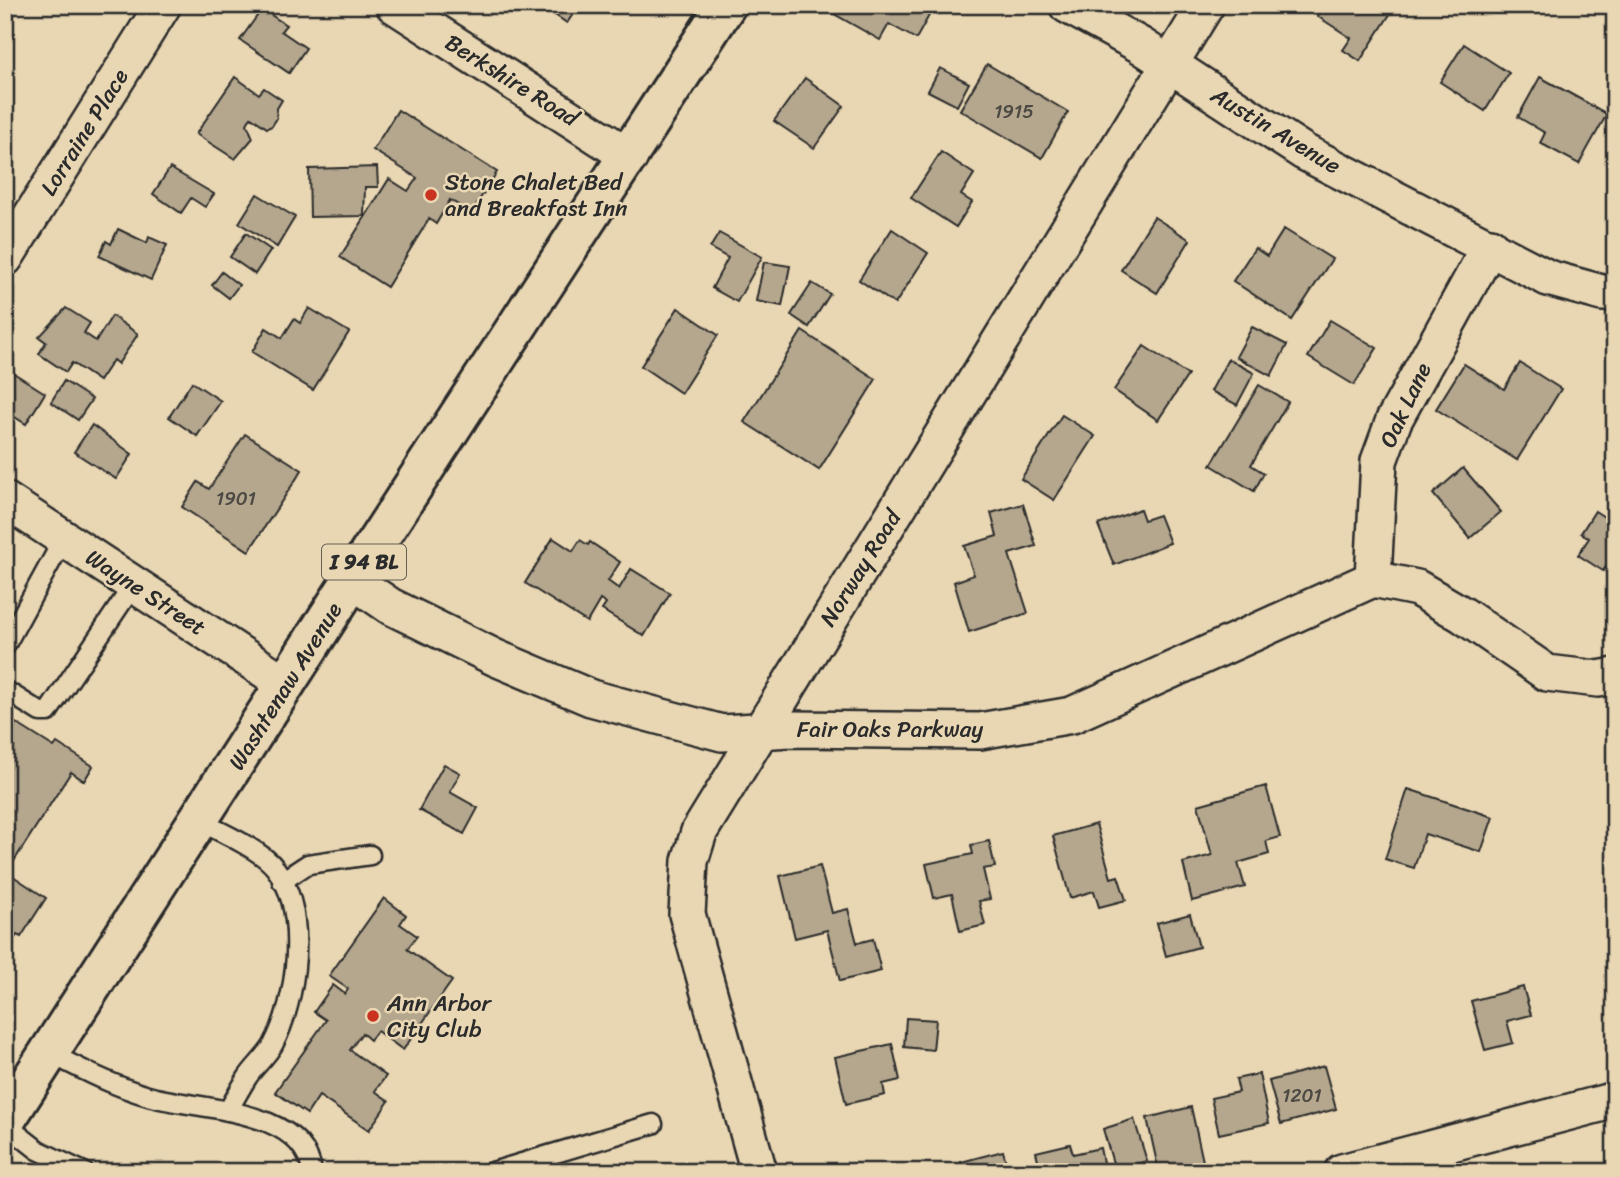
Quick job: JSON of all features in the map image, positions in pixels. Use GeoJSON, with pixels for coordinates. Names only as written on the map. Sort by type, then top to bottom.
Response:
{"type":"FeatureCollection","features":[{"type":"Feature","properties":{"kind":"main road","name":"Washtenaw Avenue"},"geometry":{"type":"LineString","coordinates":[[5,1123],[352,580],[630,157],[726,5]]}},
{"type":"Feature","properties":{"kind":"street","name":"Lorraine Place"},"geometry":{"type":"LineString","coordinates":[[5,258],[163,5]]}},
{"type":"Feature","properties":{"kind":"street","name":"Berkshire Road"},"geometry":{"type":"LineString","coordinates":[[394,5],[630,157]]}},
{"type":"Feature","properties":{"kind":"street","name":"Austin Avenue"},"geometry":{"type":"LineString","coordinates":[[1067,5],[1170,64],[1304,152],[1548,278],[1602,293],[1615,293]]}},
{"type":"Feature","properties":{"kind":"street","name":"Norway Road"},"geometry":{"type":"LineString","coordinates":[[759,1172],[687,914],[690,861],[699,832],[1206,5]]}},
{"type":"Feature","properties":{"kind":"street","name":"Oak Lane"},"geometry":{"type":"LineString","coordinates":[[1373,579],[1379,461],[1394,420],[1490,246]]}},
{"type":"Feature","properties":{"kind":"street","name":"Wayne Street"},"geometry":{"type":"LineString","coordinates":[[5,500],[286,684]]}},
{"type":"Feature","properties":{"kind":"street","name":"Fair Oaks Parkway"},"geometry":{"type":"LineString","coordinates":[[352,580],[390,606],[484,652],[590,698],[722,733],[758,733],[790,729],[980,731],[1072,715],[1373,579]]}},
{"type":"Feature","properties":{"kind":"street"},"geometry":{"type":"LineString","coordinates":[[1373,579],[1417,588],[1463,615],[1547,673],[1598,679],[1615,676]]}},
{"type":"Feature","properties":{"kind":"street"},"geometry":{"type":"LineString","coordinates":[[1342,1172],[1615,1100]]}},
{"type":"Feature","properties":{"kind":"lane"},"geometry":{"type":"LineString","coordinates":[[5,646],[64,538]]}},
{"type":"Feature","properties":{"kind":"lane"},"geometry":{"type":"LineString","coordinates":[[5,690],[40,712],[48,712],[134,584]]}},
{"type":"Feature","properties":{"kind":"lane"},"geometry":{"type":"LineString","coordinates":[[199,821],[276,868],[290,898],[295,935],[294,992],[273,1045],[247,1078],[228,1111]]}},
{"type":"Feature","properties":{"kind":"lane"},"geometry":{"type":"LineString","coordinates":[[282,881],[308,864],[370,855]]}},
{"type":"Feature","properties":{"kind":"lane"},"geometry":{"type":"LineString","coordinates":[[49,1053],[114,1085],[150,1097],[228,1111],[271,1124],[290,1134],[310,1157],[312,1172]]}},
{"type":"Feature","properties":{"kind":"lane"},"geometry":{"type":"LineString","coordinates":[[5,1123],[38,1150],[84,1172]]}},
{"type":"Feature","properties":{"kind":"lane"},"geometry":{"type":"LineString","coordinates":[[492,1172],[653,1124]]}},
{"type":"Feature","properties":{"kind":"building"},"geometry":{"type":"Polygon","coordinates":[[[540,5],[579,5],[567,23],[540,5]]]}},
{"type":"Feature","properties":{"kind":"building"},"geometry":{"type":"Polygon","coordinates":[[[832,5],[918,5],[931,12],[916,39],[889,24],[880,40],[829,11],[832,5]]]}},
{"type":"Feature","properties":{"kind":"building"},"geometry":{"type":"Polygon","coordinates":[[[1324,5],[1390,5],[1394,8],[1360,61],[1343,50],[1351,38],[1317,16],[1324,5]]]}},
{"type":"Feature","properties":{"kind":"building"},"geometry":{"type":"Polygon","coordinates":[[[262,9],[286,25],[281,31],[306,48],[289,73],[240,40],[262,9]]]}},
{"type":"Feature","properties":{"kind":"building"},"geometry":{"type":"Polygon","coordinates":[[[1464,44],[1509,73],[1485,111],[1440,82],[1464,44]]]}},
{"type":"Feature","properties":{"kind":"building"},"geometry":{"type":"Polygon","coordinates":[[[987,64],[1068,112],[1042,158],[960,110],[987,64]]]}},
{"type":"Feature","properties":{"kind":"building"},"geometry":{"type":"Polygon","coordinates":[[[940,68],[969,83],[957,106],[928,91],[940,68]]]}},
{"type":"Feature","properties":{"kind":"building"},"geometry":{"type":"Polygon","coordinates":[[[235,77],[259,94],[264,88],[282,100],[272,126],[267,128],[251,117],[247,124],[253,138],[235,159],[196,134],[235,77]]]}},
{"type":"Feature","properties":{"kind":"building"},"geometry":{"type":"Polygon","coordinates":[[[1540,77],[1607,114],[1579,164],[1540,143],[1545,133],[1518,117],[1540,77]]]}},
{"type":"Feature","properties":{"kind":"building"},"geometry":{"type":"Polygon","coordinates":[[[805,78],[844,106],[814,148],[774,121],[805,78]]]}},
{"type":"Feature","properties":{"kind":"building","name":"Stone Chalet Bed and Breakfast Inn"},"geometry":{"type":"Polygon","coordinates":[[[398,110],[497,172],[471,213],[450,200],[436,224],[429,219],[387,287],[340,257],[389,179],[408,191],[417,178],[373,150],[398,110]]]}},
{"type":"Feature","properties":{"kind":"building"},"geometry":{"type":"Polygon","coordinates":[[[941,152],[974,174],[961,195],[972,202],[956,227],[911,198],[941,152]]]}},
{"type":"Feature","properties":{"kind":"building"},"geometry":{"type":"Polygon","coordinates":[[[377,167],[378,187],[365,187],[364,216],[310,217],[309,169],[377,167]]]}},
{"type":"Feature","properties":{"kind":"building"},"geometry":{"type":"Polygon","coordinates":[[[170,168],[214,194],[205,207],[191,198],[181,213],[153,194],[170,168]]]}},
{"type":"Feature","properties":{"kind":"building"},"geometry":{"type":"Polygon","coordinates":[[[257,194],[295,217],[277,247],[239,223],[257,194]]]}},
{"type":"Feature","properties":{"kind":"building"},"geometry":{"type":"Polygon","coordinates":[[[1154,217],[1190,240],[1157,293],[1121,270],[1154,217]]]}},
{"type":"Feature","properties":{"kind":"building"},"geometry":{"type":"Polygon","coordinates":[[[118,229],[147,243],[149,237],[167,245],[151,280],[99,256],[106,241],[111,244],[118,229]]]}},
{"type":"Feature","properties":{"kind":"building"},"geometry":{"type":"Polygon","coordinates":[[[892,229],[928,253],[895,304],[859,280],[892,229]]]}},
{"type":"Feature","properties":{"kind":"building"},"geometry":{"type":"Polygon","coordinates":[[[1284,229],[1332,259],[1292,320],[1233,281],[1255,248],[1267,256],[1284,229]]]}},
{"type":"Feature","properties":{"kind":"building"},"geometry":{"type":"Polygon","coordinates":[[[246,233],[271,250],[255,274],[230,257],[246,233]]]}},
{"type":"Feature","properties":{"kind":"building"},"geometry":{"type":"Polygon","coordinates":[[[719,233],[762,257],[737,302],[712,288],[728,258],[710,248],[719,233]]]}},
{"type":"Feature","properties":{"kind":"building"},"geometry":{"type":"Polygon","coordinates":[[[764,262],[790,266],[782,306],[756,301],[764,262]]]}},
{"type":"Feature","properties":{"kind":"building"},"geometry":{"type":"Polygon","coordinates":[[[222,272],[239,285],[229,298],[212,285],[222,272]]]}},
{"type":"Feature","properties":{"kind":"building"},"geometry":{"type":"Polygon","coordinates":[[[812,283],[830,294],[809,327],[791,315],[812,283]]]}},
{"type":"Feature","properties":{"kind":"building"},"geometry":{"type":"Polygon","coordinates":[[[66,308],[90,323],[84,333],[96,341],[112,316],[138,334],[118,364],[113,360],[99,381],[72,363],[66,372],[39,354],[46,342],[39,337],[66,308]]]}},
{"type":"Feature","properties":{"kind":"building"},"geometry":{"type":"Polygon","coordinates":[[[309,308],[349,332],[313,390],[252,352],[266,328],[282,338],[294,319],[300,323],[309,308]]]}},
{"type":"Feature","properties":{"kind":"building"},"geometry":{"type":"Polygon","coordinates":[[[678,308],[718,335],[681,393],[641,366],[678,308]]]}},
{"type":"Feature","properties":{"kind":"building"},"geometry":{"type":"Polygon","coordinates":[[[1330,320],[1377,348],[1354,385],[1308,357],[1330,320]]]}},
{"type":"Feature","properties":{"kind":"building"},"geometry":{"type":"Polygon","coordinates":[[[1252,327],[1287,345],[1271,376],[1236,357],[1252,327]]]}},
{"type":"Feature","properties":{"kind":"building"},"geometry":{"type":"Polygon","coordinates":[[[802,331],[876,379],[819,470],[744,422],[802,331]]]}},
{"type":"Feature","properties":{"kind":"building"},"geometry":{"type":"Polygon","coordinates":[[[1144,346],[1188,375],[1158,420],[1114,390],[1144,346]]]}},
{"type":"Feature","properties":{"kind":"building"},"geometry":{"type":"Polygon","coordinates":[[[1228,359],[1254,373],[1237,405],[1211,391],[1228,359]]]}},
{"type":"Feature","properties":{"kind":"building"},"geometry":{"type":"Polygon","coordinates":[[[1520,363],[1561,389],[1517,460],[1436,409],[1464,364],[1504,389],[1520,363]]]}},
{"type":"Feature","properties":{"kind":"building"},"geometry":{"type":"Polygon","coordinates":[[[12,372],[45,393],[26,424],[5,411],[5,381],[12,372]]]}},
{"type":"Feature","properties":{"kind":"building"},"geometry":{"type":"Polygon","coordinates":[[[64,381],[92,399],[78,420],[51,402],[64,381]]]}},
{"type":"Feature","properties":{"kind":"building"},"geometry":{"type":"Polygon","coordinates":[[[192,382],[221,401],[197,436],[169,417],[192,382]]]}},
{"type":"Feature","properties":{"kind":"building"},"geometry":{"type":"Polygon","coordinates":[[[1259,385],[1288,402],[1251,465],[1264,473],[1254,491],[1211,465],[1259,385]]]}},
{"type":"Feature","properties":{"kind":"building"},"geometry":{"type":"Polygon","coordinates":[[[1062,415],[1095,436],[1054,500],[1021,479],[1062,415]]]}},
{"type":"Feature","properties":{"kind":"building"},"geometry":{"type":"Polygon","coordinates":[[[92,425],[132,454],[116,479],[74,452],[92,425]]]}},
{"type":"Feature","properties":{"kind":"building"},"geometry":{"type":"Polygon","coordinates":[[[245,434],[302,470],[249,551],[182,507],[198,482],[209,489],[245,434]]]}},
{"type":"Feature","properties":{"kind":"building"},"geometry":{"type":"Polygon","coordinates":[[[1463,468],[1501,512],[1470,538],[1433,494],[1463,468]]]}},
{"type":"Feature","properties":{"kind":"building"},"geometry":{"type":"Polygon","coordinates":[[[1023,504],[1036,546],[1009,554],[1028,613],[969,632],[954,582],[974,575],[964,546],[997,536],[991,513],[1023,504]]]}},
{"type":"Feature","properties":{"kind":"building"},"geometry":{"type":"Polygon","coordinates":[[[1140,509],[1144,520],[1159,515],[1170,543],[1114,565],[1098,525],[1140,509]]]}},
{"type":"Feature","properties":{"kind":"building"},"geometry":{"type":"Polygon","coordinates":[[[1595,511],[1615,524],[1615,553],[1603,571],[1578,555],[1589,538],[1581,533],[1595,511]]]}},
{"type":"Feature","properties":{"kind":"building"},"geometry":{"type":"Polygon","coordinates":[[[553,538],[573,551],[580,540],[588,545],[590,542],[620,562],[608,581],[619,589],[631,569],[670,593],[644,636],[602,610],[606,604],[600,600],[587,622],[525,583],[553,538]]]}},
{"type":"Feature","properties":{"kind":"building"},"geometry":{"type":"Polygon","coordinates":[[[11,720],[54,747],[57,743],[93,766],[84,781],[71,772],[7,872],[46,898],[21,937],[17,935],[5,952],[5,729],[11,720]]]}},
{"type":"Feature","properties":{"kind":"building"},"geometry":{"type":"Polygon","coordinates":[[[444,764],[460,773],[450,792],[478,808],[464,834],[419,810],[444,764]]]}},
{"type":"Feature","properties":{"kind":"building"},"geometry":{"type":"Polygon","coordinates":[[[1266,786],[1280,837],[1266,841],[1269,854],[1238,863],[1245,887],[1192,901],[1183,863],[1212,855],[1198,805],[1266,786]]]}},
{"type":"Feature","properties":{"kind":"building"},"geometry":{"type":"Polygon","coordinates":[[[1408,789],[1493,817],[1481,852],[1425,834],[1414,868],[1385,859],[1408,789]]]}},
{"type":"Feature","properties":{"kind":"building"},"geometry":{"type":"Polygon","coordinates":[[[1096,824],[1111,878],[1118,876],[1126,900],[1099,907],[1094,891],[1070,898],[1053,836],[1096,824]]]}},
{"type":"Feature","properties":{"kind":"building"},"geometry":{"type":"Polygon","coordinates":[[[989,841],[995,867],[983,869],[990,899],[979,901],[985,925],[960,931],[952,894],[934,898],[926,864],[973,854],[971,845],[989,841]]]}},
{"type":"Feature","properties":{"kind":"building"},"geometry":{"type":"Polygon","coordinates":[[[820,866],[832,913],[848,909],[857,943],[873,939],[881,971],[840,981],[827,930],[795,938],[780,876],[820,866]]]}},
{"type":"Feature","properties":{"kind":"building","name":"Ann Arbor City Club"},"geometry":{"type":"Polygon","coordinates":[[[384,898],[406,915],[400,924],[417,936],[407,949],[452,981],[403,1050],[377,1031],[370,1040],[362,1033],[350,1050],[386,1076],[375,1091],[389,1101],[369,1130],[319,1096],[307,1114],[275,1092],[326,1020],[314,1012],[333,985],[345,994],[348,989],[329,976],[384,898]]]}},
{"type":"Feature","properties":{"kind":"building"},"geometry":{"type":"Polygon","coordinates":[[[1190,914],[1199,947],[1166,956],[1157,923],[1190,914]]]}},
{"type":"Feature","properties":{"kind":"building"},"geometry":{"type":"Polygon","coordinates":[[[1523,987],[1531,1015],[1507,1021],[1513,1043],[1485,1050],[1471,1001],[1523,987]]]}},
{"type":"Feature","properties":{"kind":"building"},"geometry":{"type":"Polygon","coordinates":[[[906,1018],[936,1020],[933,1050],[904,1047],[906,1018]]]}},
{"type":"Feature","properties":{"kind":"building"},"geometry":{"type":"Polygon","coordinates":[[[892,1044],[900,1080],[883,1084],[885,1095],[846,1104],[835,1057],[892,1044]]]}},
{"type":"Feature","properties":{"kind":"building"},"geometry":{"type":"Polygon","coordinates":[[[1324,1066],[1336,1109],[1281,1124],[1269,1081],[1324,1066]]]}},
{"type":"Feature","properties":{"kind":"building"},"geometry":{"type":"Polygon","coordinates":[[[1259,1074],[1269,1123],[1219,1134],[1211,1098],[1239,1092],[1236,1079],[1259,1074]]]}},
{"type":"Feature","properties":{"kind":"building"},"geometry":{"type":"Polygon","coordinates":[[[1191,1107],[1204,1166],[1178,1172],[1159,1172],[1147,1118],[1191,1107]]]}},
{"type":"Feature","properties":{"kind":"building"},"geometry":{"type":"Polygon","coordinates":[[[1134,1119],[1147,1161],[1115,1170],[1103,1129],[1134,1119]]]}},
{"type":"Feature","properties":{"kind":"building"},"geometry":{"type":"Polygon","coordinates":[[[1070,1144],[1073,1154],[1100,1148],[1105,1172],[1041,1172],[1036,1152],[1070,1144]]]}},
{"type":"Feature","properties":{"kind":"building"},"geometry":{"type":"Polygon","coordinates":[[[1003,1151],[1009,1172],[964,1172],[961,1162],[1003,1151]]]}},
{"type":"Feature","properties":{"kind":"place","name":"Stone Chalet Bed and Breakfast Inn"},"geometry":{"type":"Point","coordinates":[431,195]}},
{"type":"Feature","properties":{"kind":"place","name":"Ann Arbor City Club"},"geometry":{"type":"Point","coordinates":[373,1016]}}]}
